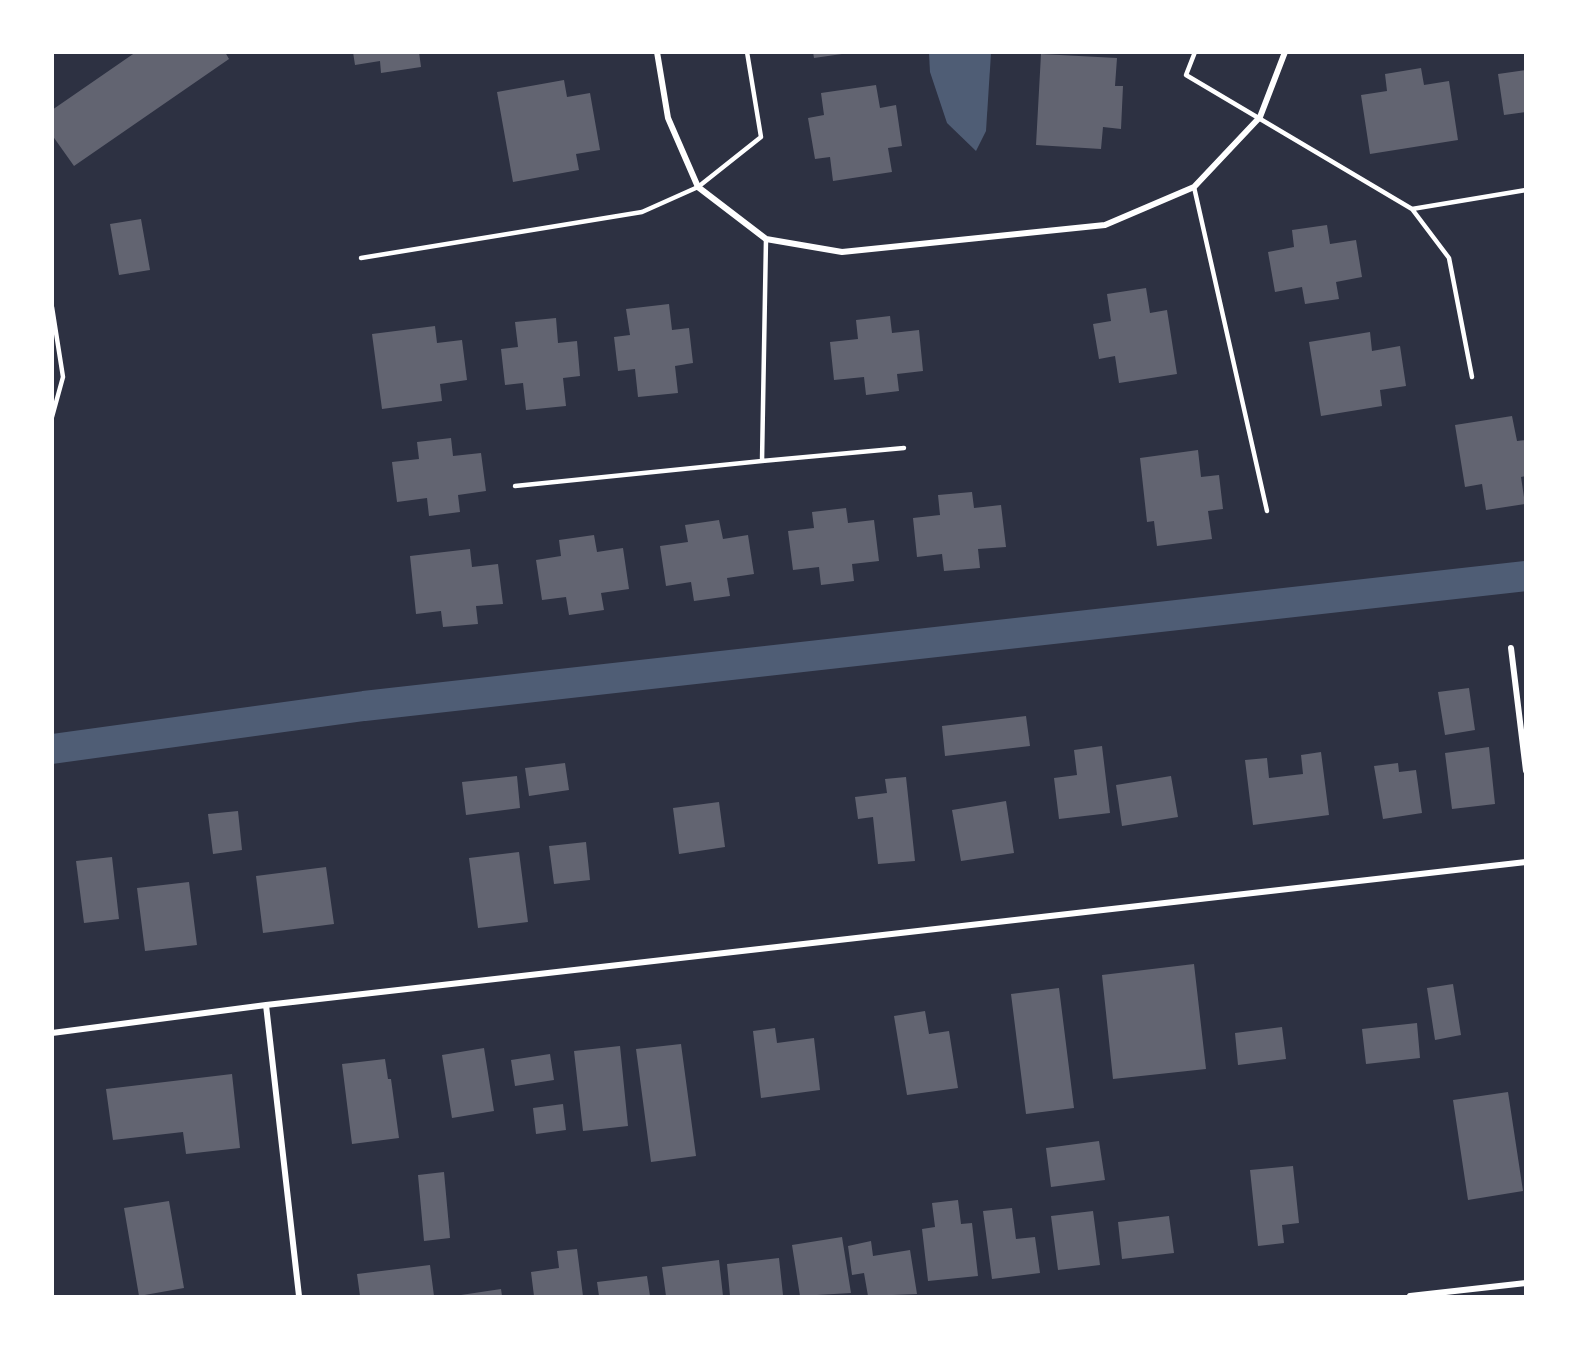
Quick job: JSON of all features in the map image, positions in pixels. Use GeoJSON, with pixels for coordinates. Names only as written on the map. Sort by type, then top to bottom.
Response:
{"type":"FeatureCollection","features":[{"type":"Feature","properties":{"kind":"street"},"geometry":{"type":"LineString","coordinates":[[657,52],[668,118],[698,187],[766,239],[842,252],[1105,225],[1194,187],[1260,117],[1285,52]]}},
{"type":"Feature","properties":{"kind":"street"},"geometry":{"type":"LineString","coordinates":[[1511,648],[1526,771]]}},
{"type":"Feature","properties":{"kind":"street"},"geometry":{"type":"LineString","coordinates":[[52,1033],[266,1005],[1526,862]]}},
{"type":"Feature","properties":{"kind":"street"},"geometry":{"type":"LineString","coordinates":[[266,1005],[299,1296]]}},
{"type":"Feature","properties":{"kind":"street"},"geometry":{"type":"LineString","coordinates":[[1410,1296],[1526,1283]]}},
{"type":"Feature","properties":{"kind":"lane"},"geometry":{"type":"LineString","coordinates":[[361,258],[642,212],[698,187],[761,137],[747,52]]}},
{"type":"Feature","properties":{"kind":"lane"},"geometry":{"type":"LineString","coordinates":[[1195,52],[1186,75],[1412,209],[1449,258],[1472,377]]}},
{"type":"Feature","properties":{"kind":"lane"},"geometry":{"type":"LineString","coordinates":[[1194,187],[1267,511]]}},
{"type":"Feature","properties":{"kind":"lane"},"geometry":{"type":"LineString","coordinates":[[1412,209],[1526,190]]}},
{"type":"Feature","properties":{"kind":"lane"},"geometry":{"type":"LineString","coordinates":[[762,461],[766,239]]}},
{"type":"Feature","properties":{"kind":"lane"},"geometry":{"type":"LineString","coordinates":[[52,307],[63,377],[52,417]]}},
{"type":"Feature","properties":{"kind":"lane"},"geometry":{"type":"LineString","coordinates":[[515,486],[904,448]]}},
{"type":"Feature","properties":{"kind":"water"},"geometry":{"type":"Polygon","coordinates":[[[929,53],[991,53],[986,131],[976,151],[947,123],[930,72],[929,53]]]}},
{"type":"Feature","properties":{"kind":"building"},"geometry":{"type":"Polygon","coordinates":[[[136,52],[225,52],[229,59],[74,166],[52,135],[52,110],[136,52]]]}},
{"type":"Feature","properties":{"kind":"building"},"geometry":{"type":"Polygon","coordinates":[[[353,52],[419,52],[421,67],[381,73],[380,61],[355,65],[353,52]]]}},
{"type":"Feature","properties":{"kind":"building"},"geometry":{"type":"Polygon","coordinates":[[[813,52],[842,52],[842,54],[814,58],[813,52]]]}},
{"type":"Feature","properties":{"kind":"building"},"geometry":{"type":"Polygon","coordinates":[[[1041,54],[1117,58],[1115,86],[1123,86],[1121,129],[1103,127],[1101,149],[1036,145],[1041,54]]]}},
{"type":"Feature","properties":{"kind":"building"},"geometry":{"type":"Polygon","coordinates":[[[1421,68],[1424,85],[1449,81],[1458,140],[1370,154],[1361,95],[1387,91],[1385,74],[1421,68]]]}},
{"type":"Feature","properties":{"kind":"building"},"geometry":{"type":"Polygon","coordinates":[[[1526,70],[1526,112],[1504,115],[1498,74],[1526,70]]]}},
{"type":"Feature","properties":{"kind":"building"},"geometry":{"type":"Polygon","coordinates":[[[564,80],[567,97],[590,93],[600,150],[576,154],[579,170],[513,182],[497,92],[564,80]]]}},
{"type":"Feature","properties":{"kind":"building"},"geometry":{"type":"Polygon","coordinates":[[[876,85],[880,108],[896,105],[902,146],[888,148],[892,172],[833,181],[830,157],[815,159],[808,118],[824,115],[821,93],[876,85]]]}},
{"type":"Feature","properties":{"kind":"building"},"geometry":{"type":"Polygon","coordinates":[[[141,219],[150,270],[119,275],[110,224],[141,219]]]}},
{"type":"Feature","properties":{"kind":"building"},"geometry":{"type":"Polygon","coordinates":[[[1327,225],[1330,244],[1356,240],[1362,277],[1336,282],[1339,299],[1305,304],[1302,287],[1275,292],[1268,252],[1294,247],[1292,230],[1327,225]]]}},
{"type":"Feature","properties":{"kind":"building"},"geometry":{"type":"Polygon","coordinates":[[[1146,288],[1150,313],[1167,310],[1177,374],[1119,383],[1115,356],[1099,359],[1093,324],[1111,321],[1107,294],[1146,288]]]}},
{"type":"Feature","properties":{"kind":"building"},"geometry":{"type":"Polygon","coordinates":[[[669,304],[672,330],[689,328],[693,363],[675,366],[678,393],[638,397],[635,369],[618,371],[614,337],[630,335],[626,309],[669,304]]]}},
{"type":"Feature","properties":{"kind":"building"},"geometry":{"type":"Polygon","coordinates":[[[890,316],[892,333],[919,330],[923,371],[897,374],[899,391],[866,395],[864,377],[834,380],[830,342],[858,339],[856,320],[890,316]]]}},
{"type":"Feature","properties":{"kind":"building"},"geometry":{"type":"Polygon","coordinates":[[[556,318],[558,343],[577,341],[580,376],[563,378],[566,406],[526,410],[523,383],[505,385],[501,349],[518,347],[515,322],[556,318]]]}},
{"type":"Feature","properties":{"kind":"building"},"geometry":{"type":"Polygon","coordinates":[[[435,326],[437,343],[462,340],[467,380],[440,384],[442,401],[382,409],[372,334],[435,326]]]}},
{"type":"Feature","properties":{"kind":"building"},"geometry":{"type":"Polygon","coordinates":[[[1370,332],[1372,351],[1400,346],[1406,386],[1380,390],[1382,406],[1321,416],[1309,342],[1370,332]]]}},
{"type":"Feature","properties":{"kind":"building"},"geometry":{"type":"Polygon","coordinates":[[[1512,416],[1517,441],[1526,440],[1526,476],[1521,477],[1525,504],[1486,510],[1482,484],[1465,487],[1455,425],[1512,416]]]}},
{"type":"Feature","properties":{"kind":"building"},"geometry":{"type":"Polygon","coordinates":[[[451,438],[453,456],[481,453],[486,491],[458,495],[460,512],[429,516],[427,498],[397,502],[392,462],[419,459],[417,442],[451,438]]]}},
{"type":"Feature","properties":{"kind":"building"},"geometry":{"type":"Polygon","coordinates":[[[1198,450],[1201,477],[1219,475],[1223,509],[1208,511],[1212,539],[1157,546],[1154,521],[1147,522],[1140,458],[1198,450]]]}},
{"type":"Feature","properties":{"kind":"building"},"geometry":{"type":"Polygon","coordinates":[[[972,492],[974,508],[1001,505],[1006,547],[978,549],[980,568],[944,571],[942,554],[917,557],[913,518],[940,515],[938,495],[972,492]]]}},
{"type":"Feature","properties":{"kind":"building"},"geometry":{"type":"Polygon","coordinates":[[[846,508],[848,523],[874,520],[879,561],[852,564],[854,581],[821,585],[819,567],[793,570],[788,531],[814,528],[812,512],[846,508]]]}},
{"type":"Feature","properties":{"kind":"building"},"geometry":{"type":"Polygon","coordinates":[[[719,520],[723,539],[748,535],[754,574],[727,578],[730,596],[694,601],[691,582],[666,586],[660,546],[688,542],[685,525],[719,520]]]}},
{"type":"Feature","properties":{"kind":"building"},"geometry":{"type":"Polygon","coordinates":[[[594,535],[597,552],[623,548],[629,589],[601,593],[604,610],[569,615],[566,597],[542,600],[536,560],[561,556],[559,540],[594,535]]]}},
{"type":"Feature","properties":{"kind":"building"},"geometry":{"type":"Polygon","coordinates":[[[470,549],[472,567],[498,564],[503,604],[476,606],[478,624],[443,627],[441,611],[416,614],[410,556],[470,549]]]}},
{"type":"Feature","properties":{"kind":"building"},"geometry":{"type":"Polygon","coordinates":[[[1469,688],[1475,730],[1445,735],[1438,692],[1469,688]]]}},
{"type":"Feature","properties":{"kind":"building"},"geometry":{"type":"Polygon","coordinates":[[[1026,716],[1030,746],[945,756],[942,726],[1026,716]]]}},
{"type":"Feature","properties":{"kind":"building"},"geometry":{"type":"Polygon","coordinates":[[[1102,746],[1110,813],[1059,819],[1054,778],[1077,775],[1074,750],[1102,746]]]}},
{"type":"Feature","properties":{"kind":"building"},"geometry":{"type":"Polygon","coordinates":[[[1489,747],[1495,804],[1452,809],[1445,753],[1489,747]]]}},
{"type":"Feature","properties":{"kind":"building"},"geometry":{"type":"Polygon","coordinates":[[[1321,752],[1329,815],[1253,825],[1245,760],[1267,758],[1269,778],[1303,774],[1301,755],[1321,752]]]}},
{"type":"Feature","properties":{"kind":"building"},"geometry":{"type":"Polygon","coordinates":[[[565,763],[569,790],[529,796],[525,768],[565,763]]]}},
{"type":"Feature","properties":{"kind":"building"},"geometry":{"type":"Polygon","coordinates":[[[1398,763],[1399,772],[1416,770],[1422,813],[1383,819],[1374,766],[1398,763]]]}},
{"type":"Feature","properties":{"kind":"building"},"geometry":{"type":"Polygon","coordinates":[[[517,776],[520,808],[466,815],[462,782],[517,776]]]}},
{"type":"Feature","properties":{"kind":"building"},"geometry":{"type":"Polygon","coordinates":[[[1171,776],[1178,817],[1122,826],[1116,785],[1171,776]]]}},
{"type":"Feature","properties":{"kind":"building"},"geometry":{"type":"Polygon","coordinates":[[[906,777],[915,861],[878,864],[873,817],[858,819],[855,797],[887,793],[885,779],[906,777]]]}},
{"type":"Feature","properties":{"kind":"building"},"geometry":{"type":"Polygon","coordinates":[[[1006,801],[1014,853],[961,861],[952,810],[1006,801]]]}},
{"type":"Feature","properties":{"kind":"building"},"geometry":{"type":"Polygon","coordinates":[[[719,802],[725,847],[679,854],[673,808],[719,802]]]}},
{"type":"Feature","properties":{"kind":"building"},"geometry":{"type":"Polygon","coordinates":[[[238,811],[242,850],[213,854],[208,814],[238,811]]]}},
{"type":"Feature","properties":{"kind":"building"},"geometry":{"type":"Polygon","coordinates":[[[586,842],[590,880],[554,884],[549,846],[586,842]]]}},
{"type":"Feature","properties":{"kind":"building"},"geometry":{"type":"Polygon","coordinates":[[[519,852],[528,922],[478,928],[469,858],[519,852]]]}},
{"type":"Feature","properties":{"kind":"building"},"geometry":{"type":"Polygon","coordinates":[[[112,857],[119,919],[84,923],[76,861],[112,857]]]}},
{"type":"Feature","properties":{"kind":"building"},"geometry":{"type":"Polygon","coordinates":[[[326,867],[334,924],[263,933],[256,876],[326,867]]]}},
{"type":"Feature","properties":{"kind":"building"},"geometry":{"type":"Polygon","coordinates":[[[189,882],[197,945],[145,951],[137,888],[189,882]]]}},
{"type":"Feature","properties":{"kind":"building"},"geometry":{"type":"Polygon","coordinates":[[[1194,964],[1206,1069],[1113,1079],[1102,975],[1194,964]]]}},
{"type":"Feature","properties":{"kind":"building"},"geometry":{"type":"Polygon","coordinates":[[[1453,984],[1461,1035],[1435,1040],[1427,988],[1453,984]]]}},
{"type":"Feature","properties":{"kind":"building"},"geometry":{"type":"Polygon","coordinates":[[[1059,988],[1074,1108],[1026,1114],[1011,994],[1059,988]]]}},
{"type":"Feature","properties":{"kind":"building"},"geometry":{"type":"Polygon","coordinates":[[[925,1011],[929,1034],[949,1031],[958,1088],[907,1095],[894,1016],[925,1011]]]}},
{"type":"Feature","properties":{"kind":"building"},"geometry":{"type":"Polygon","coordinates":[[[1417,1023],[1420,1058],[1366,1064],[1362,1029],[1417,1023]]]}},
{"type":"Feature","properties":{"kind":"building"},"geometry":{"type":"Polygon","coordinates":[[[1282,1027],[1286,1059],[1238,1065],[1235,1033],[1282,1027]]]}},
{"type":"Feature","properties":{"kind":"building"},"geometry":{"type":"Polygon","coordinates":[[[775,1028],[777,1043],[814,1038],[820,1090],[761,1098],[753,1031],[775,1028]]]}},
{"type":"Feature","properties":{"kind":"building"},"geometry":{"type":"Polygon","coordinates":[[[681,1044],[696,1156],[651,1162],[636,1049],[681,1044]]]}},
{"type":"Feature","properties":{"kind":"building"},"geometry":{"type":"Polygon","coordinates":[[[620,1046],[628,1126],[583,1131],[574,1051],[620,1046]]]}},
{"type":"Feature","properties":{"kind":"building"},"geometry":{"type":"Polygon","coordinates":[[[484,1048],[494,1111],[452,1118],[442,1055],[484,1048]]]}},
{"type":"Feature","properties":{"kind":"building"},"geometry":{"type":"Polygon","coordinates":[[[550,1054],[554,1080],[515,1086],[511,1060],[550,1054]]]}},
{"type":"Feature","properties":{"kind":"building"},"geometry":{"type":"Polygon","coordinates":[[[385,1059],[388,1079],[391,1079],[399,1138],[352,1144],[342,1064],[385,1059]]]}},
{"type":"Feature","properties":{"kind":"building"},"geometry":{"type":"Polygon","coordinates":[[[232,1074],[240,1148],[186,1154],[183,1132],[113,1140],[106,1089],[232,1074]]]}},
{"type":"Feature","properties":{"kind":"building"},"geometry":{"type":"Polygon","coordinates":[[[1508,1092],[1523,1191],[1468,1200],[1453,1100],[1508,1092]]]}},
{"type":"Feature","properties":{"kind":"building"},"geometry":{"type":"Polygon","coordinates":[[[563,1104],[566,1130],[536,1134],[533,1108],[563,1104]]]}},
{"type":"Feature","properties":{"kind":"building"},"geometry":{"type":"Polygon","coordinates":[[[1099,1141],[1105,1180],[1051,1187],[1046,1148],[1099,1141]]]}},
{"type":"Feature","properties":{"kind":"building"},"geometry":{"type":"Polygon","coordinates":[[[1293,1166],[1299,1223],[1282,1225],[1284,1243],[1258,1246],[1250,1170],[1293,1166]]]}},
{"type":"Feature","properties":{"kind":"building"},"geometry":{"type":"Polygon","coordinates":[[[444,1172],[450,1238],[424,1241],[418,1175],[444,1172]]]}},
{"type":"Feature","properties":{"kind":"building"},"geometry":{"type":"Polygon","coordinates":[[[958,1200],[961,1224],[972,1223],[978,1276],[928,1281],[922,1229],[935,1227],[932,1203],[958,1200]]]}},
{"type":"Feature","properties":{"kind":"building"},"geometry":{"type":"Polygon","coordinates":[[[169,1201],[184,1288],[139,1296],[124,1208],[169,1201]]]}},
{"type":"Feature","properties":{"kind":"building"},"geometry":{"type":"Polygon","coordinates":[[[1012,1208],[1016,1239],[1035,1237],[1040,1273],[992,1279],[983,1211],[1012,1208]]]}},
{"type":"Feature","properties":{"kind":"building"},"geometry":{"type":"Polygon","coordinates":[[[1093,1211],[1100,1265],[1058,1270],[1051,1216],[1093,1211]]]}},
{"type":"Feature","properties":{"kind":"building"},"geometry":{"type":"Polygon","coordinates":[[[1169,1216],[1174,1253],[1122,1259],[1118,1222],[1169,1216]]]}},
{"type":"Feature","properties":{"kind":"building"},"geometry":{"type":"Polygon","coordinates":[[[842,1237],[851,1293],[800,1296],[792,1245],[842,1237]]]}},
{"type":"Feature","properties":{"kind":"building"},"geometry":{"type":"Polygon","coordinates":[[[871,1241],[873,1256],[910,1250],[917,1294],[868,1296],[864,1273],[852,1275],[848,1246],[871,1241]]]}},
{"type":"Feature","properties":{"kind":"building"},"geometry":{"type":"Polygon","coordinates":[[[577,1249],[583,1296],[534,1296],[531,1272],[559,1268],[557,1251],[577,1249]]]}},
{"type":"Feature","properties":{"kind":"building"},"geometry":{"type":"Polygon","coordinates":[[[779,1258],[783,1295],[730,1296],[727,1264],[779,1258]]]}},
{"type":"Feature","properties":{"kind":"building"},"geometry":{"type":"Polygon","coordinates":[[[719,1260],[723,1296],[666,1296],[662,1267],[719,1260]]]}},
{"type":"Feature","properties":{"kind":"building"},"geometry":{"type":"Polygon","coordinates":[[[430,1265],[434,1296],[360,1296],[357,1274],[430,1265]]]}},
{"type":"Feature","properties":{"kind":"building"},"geometry":{"type":"Polygon","coordinates":[[[647,1276],[650,1296],[599,1296],[597,1282],[647,1276]]]}},
{"type":"Feature","properties":{"kind":"building"},"geometry":{"type":"Polygon","coordinates":[[[501,1289],[502,1296],[461,1296],[461,1295],[501,1289]]]}},
{"type":"Feature","properties":{"kind":"waterway"},"geometry":{"type":"LineString","coordinates":[[52,749],[364,706],[1526,576]]}}]}
